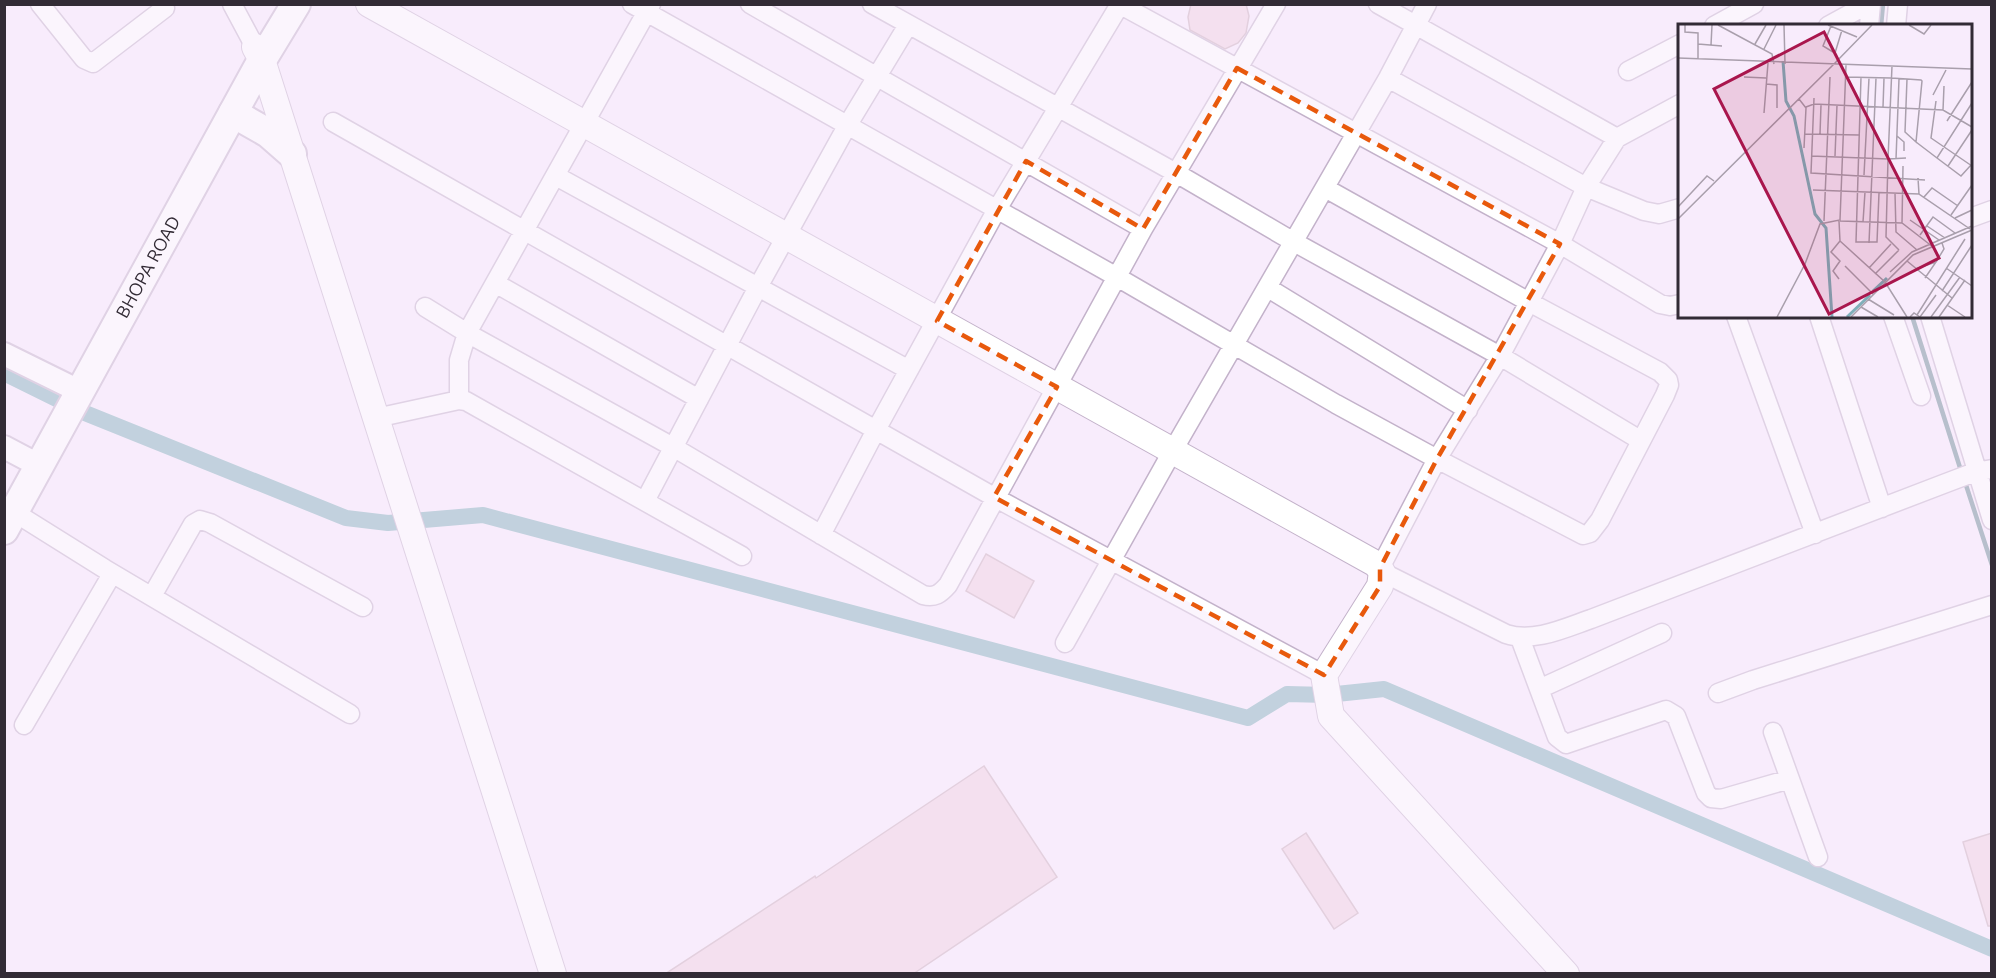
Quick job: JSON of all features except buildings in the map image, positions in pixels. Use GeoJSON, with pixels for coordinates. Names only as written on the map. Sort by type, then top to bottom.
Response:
{"type":"FeatureCollection","features":[{"type":"Feature","properties":{"kind":"main road","name":"BHOPA ROAD"},"geometry":{"type":"LineString","coordinates":[[69,401],[258,53],[282,4]]}},
{"type":"Feature","properties":{"kind":"main road","name":"BHOPA ROAD"},"geometry":{"type":"LineString","coordinates":[[8,514],[24,458],[69,401],[232,113],[258,53],[296,4]]}},
{"type":"Feature","properties":{"kind":"main road"},"geometry":{"type":"LineString","coordinates":[[382,8],[585,125],[1381,570],[1380,586],[1324,675],[1331,716],[1566,974]]}},
{"type":"Feature","properties":{"kind":"main road"},"geometry":{"type":"LineString","coordinates":[[258,53],[553,974]]}},
{"type":"Feature","properties":{"kind":"main road"},"geometry":{"type":"LineString","coordinates":[[232,113],[268,133],[292,154]]}},
{"type":"Feature","properties":{"kind":"street"},"geometry":{"type":"LineString","coordinates":[[40,4],[84,59],[93,63],[166,6]]}},
{"type":"Feature","properties":{"kind":"street"},"geometry":{"type":"LineString","coordinates":[[232,4],[258,53]]}},
{"type":"Feature","properties":{"kind":"street"},"geometry":{"type":"LineString","coordinates":[[750,4],[1143,229]]}},
{"type":"Feature","properties":{"kind":"street"},"geometry":{"type":"LineString","coordinates":[[872,4],[1176,173],[1294,243],[1500,356],[1640,440]]}},
{"type":"Feature","properties":{"kind":"street"},"geometry":{"type":"LineString","coordinates":[[425,307],[467,333],[673,447],[923,595],[934,597],[948,585],[994,497],[1143,229],[1276,4]]}},
{"type":"Feature","properties":{"kind":"street"},"geometry":{"type":"LineString","coordinates":[[1378,4],[1617,138]]}},
{"type":"Feature","properties":{"kind":"street"},"geometry":{"type":"LineString","coordinates":[[1065,643],[1172,452],[1388,78],[1427,4]]}},
{"type":"Feature","properties":{"kind":"street"},"geometry":{"type":"LineString","coordinates":[[1832,24],[1870,4]]}},
{"type":"Feature","properties":{"kind":"street"},"geometry":{"type":"LineString","coordinates":[[1869,24],[1870,4]]}},
{"type":"Feature","properties":{"kind":"street"},"geometry":{"type":"LineString","coordinates":[[1896,24],[1898,4]]}},
{"type":"Feature","properties":{"kind":"street"},"geometry":{"type":"LineString","coordinates":[[821,535],[996,211],[1118,5],[1560,244],[1660,304],[1678,304]]}},
{"type":"Feature","properties":{"kind":"street"},"geometry":{"type":"LineString","coordinates":[[459,400],[459,360],[467,333],[585,125],[644,7],[996,211],[1437,459],[1583,535],[1587,535],[1600,520],[1669,385],[1668,380],[1660,372],[1528,302],[1325,188]]}},
{"type":"Feature","properties":{"kind":"street"},"geometry":{"type":"LineString","coordinates":[[1719,24],[1748,11]]}},
{"type":"Feature","properties":{"kind":"street"},"geometry":{"type":"LineString","coordinates":[[645,501],[758,287],[847,126],[908,25]]}},
{"type":"Feature","properties":{"kind":"street"},"geometry":{"type":"LineString","coordinates":[[1628,71],[1678,45]]}},
{"type":"Feature","properties":{"kind":"street"},"geometry":{"type":"LineString","coordinates":[[1388,78],[1586,187],[1644,211],[1659,214],[1678,209]]}},
{"type":"Feature","properties":{"kind":"street"},"geometry":{"type":"LineString","coordinates":[[1678,105],[1617,138],[1586,187],[1560,244],[1500,356],[1437,459],[1381,570],[1506,634],[1520,638],[1558,630],[1591,619],[1983,471]]}},
{"type":"Feature","properties":{"kind":"street"},"geometry":{"type":"LineString","coordinates":[[333,122],[994,497],[1324,675]]}},
{"type":"Feature","properties":{"kind":"street"},"geometry":{"type":"LineString","coordinates":[[556,176],[909,370]]}},
{"type":"Feature","properties":{"kind":"street"},"geometry":{"type":"LineString","coordinates":[[1972,217],[1991,206]]}},
{"type":"Feature","properties":{"kind":"street"},"geometry":{"type":"LineString","coordinates":[[495,283],[699,399]]}},
{"type":"Feature","properties":{"kind":"street"},"geometry":{"type":"LineString","coordinates":[[1268,288],[1468,410]]}},
{"type":"Feature","properties":{"kind":"street"},"geometry":{"type":"LineString","coordinates":[[1737,318],[1815,534]]}},
{"type":"Feature","properties":{"kind":"street"},"geometry":{"type":"LineString","coordinates":[[1820,318],[1882,508]]}},
{"type":"Feature","properties":{"kind":"street"},"geometry":{"type":"LineString","coordinates":[[1894,318],[1920,396]]}},
{"type":"Feature","properties":{"kind":"street"},"geometry":{"type":"LineString","coordinates":[[1931,318],[1983,471],[1992,520]]}},
{"type":"Feature","properties":{"kind":"street"},"geometry":{"type":"LineString","coordinates":[[4,354],[69,401]]}},
{"type":"Feature","properties":{"kind":"street"},"geometry":{"type":"LineString","coordinates":[[376,418],[459,400],[474,405],[742,556]]}},
{"type":"Feature","properties":{"kind":"street"},"geometry":{"type":"LineString","coordinates":[[8,514],[152,596],[350,714]]}},
{"type":"Feature","properties":{"kind":"street"},"geometry":{"type":"LineString","coordinates":[[152,596],[193,524],[200,520],[210,523],[363,607]]}},
{"type":"Feature","properties":{"kind":"street"},"geometry":{"type":"LineString","coordinates":[[24,725],[112,574]]}},
{"type":"Feature","properties":{"kind":"street"},"geometry":{"type":"LineString","coordinates":[[1718,693],[1991,605]]}},
{"type":"Feature","properties":{"kind":"street"},"geometry":{"type":"LineString","coordinates":[[1539,689],[1662,633]]}},
{"type":"Feature","properties":{"kind":"street"},"geometry":{"type":"LineString","coordinates":[[1520,638],[1557,737],[1566,744],[1662,710],[1670,711],[1676,716],[1706,793],[1712,798],[1721,799],[1790,779]]}},
{"type":"Feature","properties":{"kind":"street"},"geometry":{"type":"LineString","coordinates":[[1773,732],[1818,857]]}},
{"type":"Feature","properties":{"kind":"highlighted area"},"geometry":{"type":"Polygon","coordinates":[[[1237,68],[1560,244],[1437,459],[1380,568],[1380,586],[1324,675],[994,497],[1057,387],[937,321],[1026,161],[1143,229],[1237,68]]]}},
{"type":"Feature","properties":{"kind":"waterway"},"geometry":{"type":"LineString","coordinates":[[1881,24],[1883,4]]}},
{"type":"Feature","properties":{"kind":"waterway"},"geometry":{"type":"LineString","coordinates":[[1913,318],[1962,474]]}},
{"type":"Feature","properties":{"kind":"waterway"},"geometry":{"type":"LineString","coordinates":[[4,373],[85,413],[346,518],[388,523],[483,515],[1248,718],[1287,694],[1327,695],[1384,689],[1992,949]]}},
{"type":"Feature","properties":{"kind":"waterway"},"geometry":{"type":"LineString","coordinates":[[1965,482],[1992,565]]}}]}
